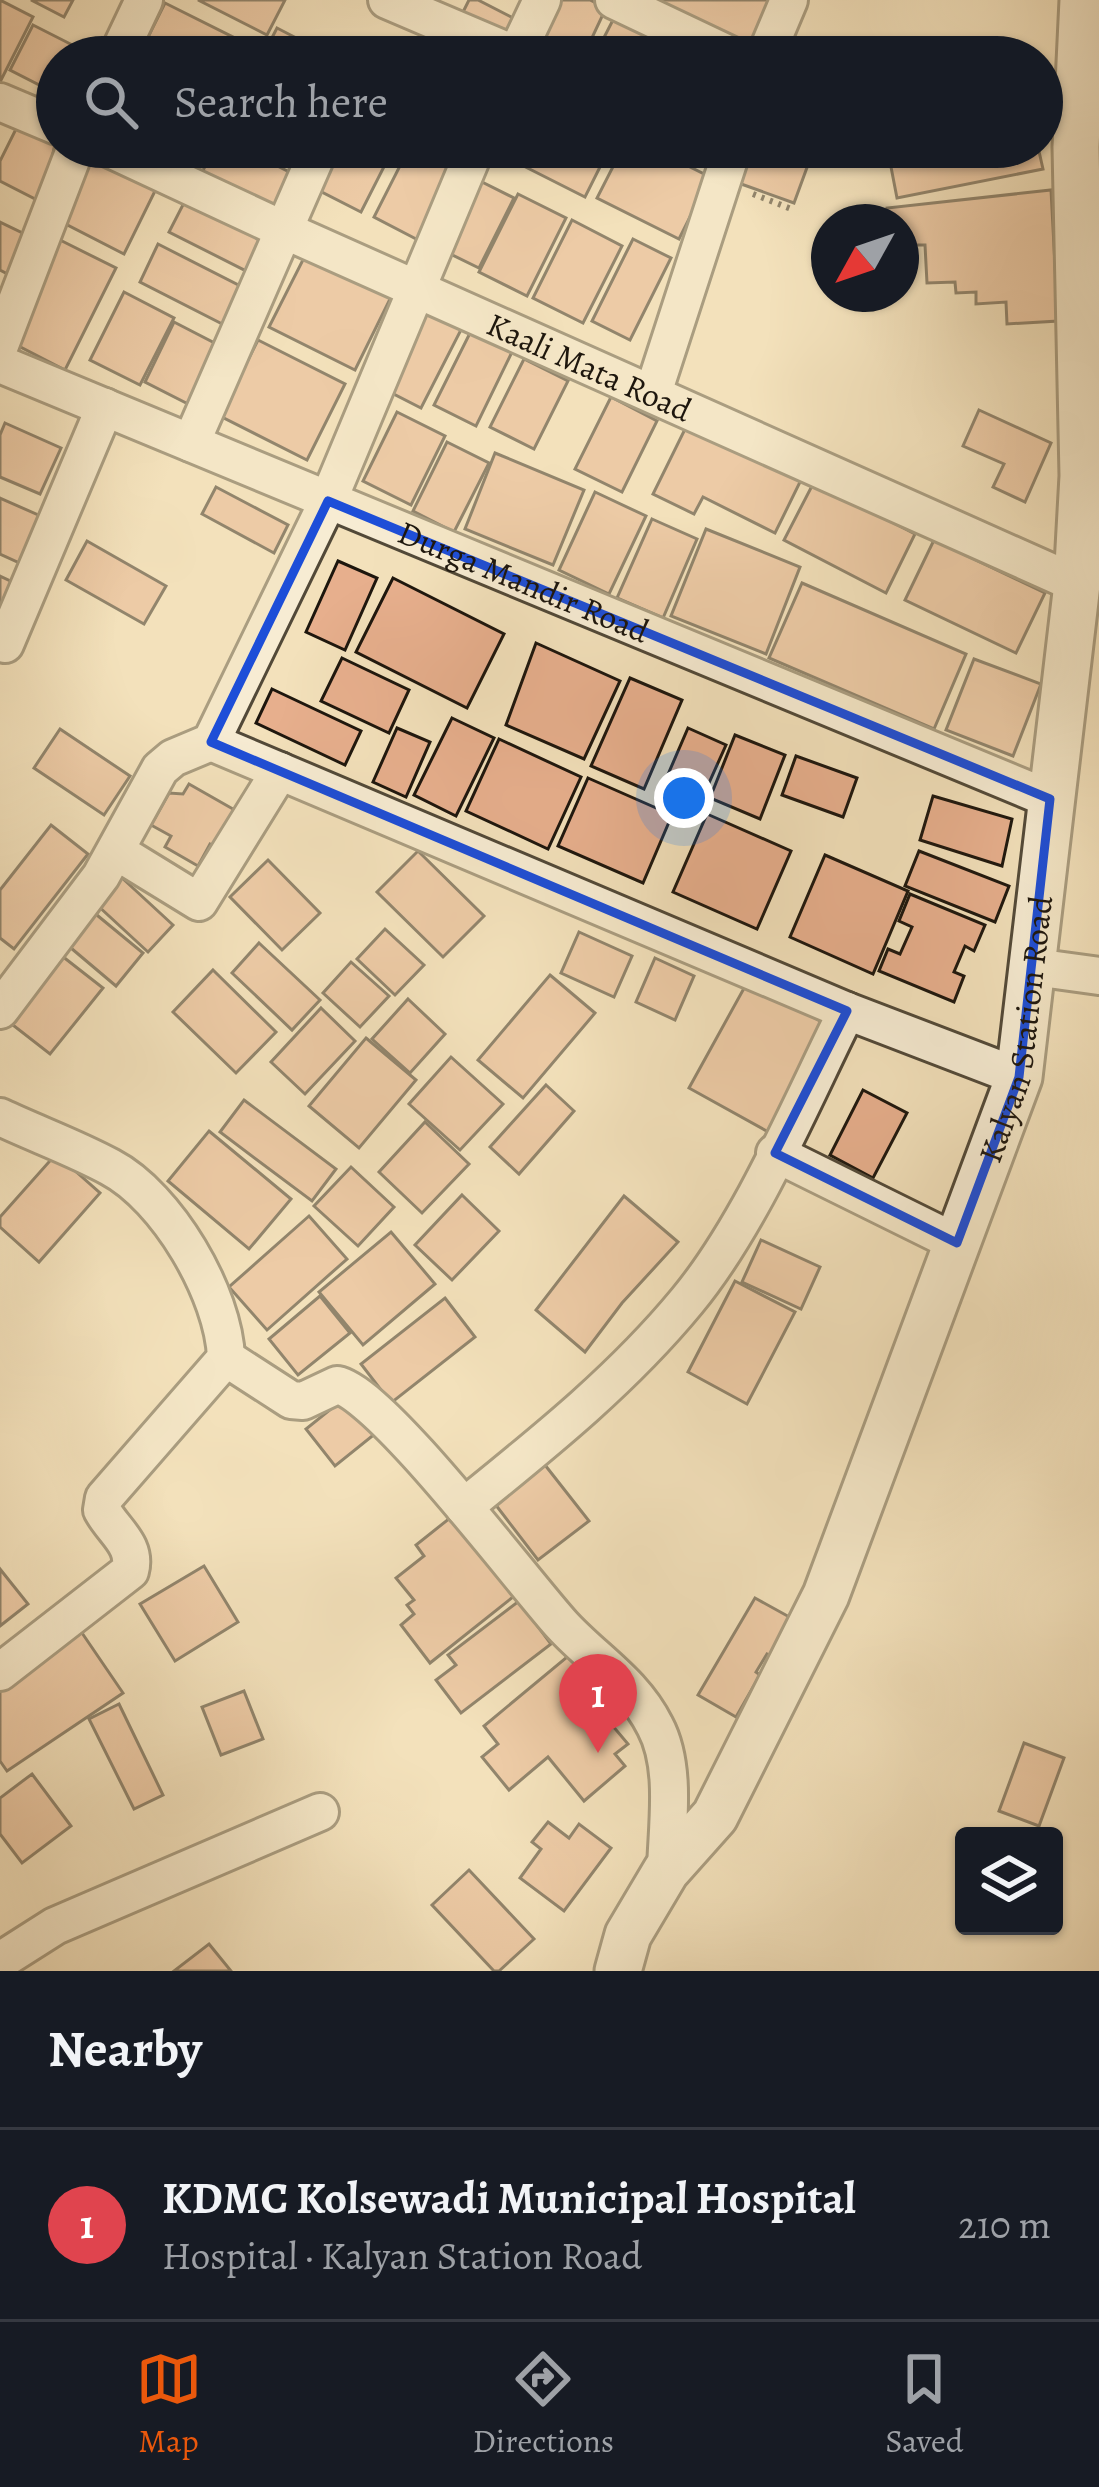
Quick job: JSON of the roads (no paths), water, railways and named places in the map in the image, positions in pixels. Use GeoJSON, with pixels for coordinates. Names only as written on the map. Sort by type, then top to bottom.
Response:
{"type":"FeatureCollection","features":[{"type":"Feature","properties":{"kind":"street"},"geometry":{"type":"LineString","coordinates":[[127,36],[144,0]]}},
{"type":"Feature","properties":{"kind":"street"},"geometry":{"type":"LineString","coordinates":[[387,0],[471,36]]}},
{"type":"Feature","properties":{"kind":"street"},"geometry":{"type":"LineString","coordinates":[[526,36],[542,0]]}},
{"type":"Feature","properties":{"kind":"street"},"geometry":{"type":"LineString","coordinates":[[614,0],[690,36]]}},
{"type":"Feature","properties":{"kind":"street"},"geometry":{"type":"LineString","coordinates":[[774,36],[789,0]]}},
{"type":"Feature","properties":{"kind":"street","name":"Kalyan Station Road"},"geometry":{"type":"LineString","coordinates":[[618,1971],[628,1935],[666,1871],[716,1816],[826,1595],[1019,1077],[1077,584],[1083,476],[1076,147],[1083,0]]}},
{"type":"Feature","properties":{"kind":"street"},"geometry":{"type":"LineString","coordinates":[[0,102],[36,117]]}},
{"type":"Feature","properties":{"kind":"street"},"geometry":{"type":"LineString","coordinates":[[0,345],[68,168]]}},
{"type":"Feature","properties":{"kind":"street","name":"Kaali Mata Road"},"geometry":{"type":"LineString","coordinates":[[151,168],[1077,584]]}},
{"type":"Feature","properties":{"kind":"street"},"geometry":{"type":"LineString","coordinates":[[191,442],[311,168]]}},
{"type":"Feature","properties":{"kind":"street"},"geometry":{"type":"LineString","coordinates":[[124,856],[160,770],[173,758],[211,742],[328,501],[467,168]]}},
{"type":"Feature","properties":{"kind":"street"},"geometry":{"type":"LineString","coordinates":[[652,392],[722,168]]}},
{"type":"Feature","properties":{"kind":"street","name":"Durga Mandir Road"},"geometry":{"type":"LineString","coordinates":[[0,364],[1050,799]]}},
{"type":"Feature","properties":{"kind":"street"},"geometry":{"type":"LineString","coordinates":[[4,644],[105,407]]}},
{"type":"Feature","properties":{"kind":"street"},"geometry":{"type":"LineString","coordinates":[[211,742],[847,1011],[1019,1077]]}},
{"type":"Feature","properties":{"kind":"street"},"geometry":{"type":"LineString","coordinates":[[124,856],[199,902],[280,771]]}},
{"type":"Feature","properties":{"kind":"street"},"geometry":{"type":"LineString","coordinates":[[0,1010],[124,856],[168,788]]}},
{"type":"Feature","properties":{"kind":"street"},"geometry":{"type":"LineString","coordinates":[[1034,967],[1099,976]]}},
{"type":"Feature","properties":{"kind":"street"},"geometry":{"type":"LineString","coordinates":[[464,1507],[553,1436],[628,1367],[690,1298],[727,1243],[847,1011]]}},
{"type":"Feature","properties":{"kind":"street"},"geometry":{"type":"LineString","coordinates":[[0,1117],[111,1167],[147,1192],[197,1265],[219,1315],[226,1358],[290,1400],[304,1401],[337,1385],[362,1395],[562,1625],[616,1671],[658,1730],[666,1756],[666,1871]]}},
{"type":"Feature","properties":{"kind":"street"},"geometry":{"type":"LineString","coordinates":[[776,1153],[957,1243]]}},
{"type":"Feature","properties":{"kind":"street"},"geometry":{"type":"LineString","coordinates":[[0,1672],[130,1571],[130,1546],[102,1510],[104,1498],[226,1358]]}},
{"type":"Feature","properties":{"kind":"street"},"geometry":{"type":"LineString","coordinates":[[16,1961],[55,1926],[320,1812]]}},
{"type":"Feature","properties":{"kind":"place","name":"KDMC Kolsewadi Municipal Hospital"},"geometry":{"type":"Point","coordinates":[598,1753]}}]}
